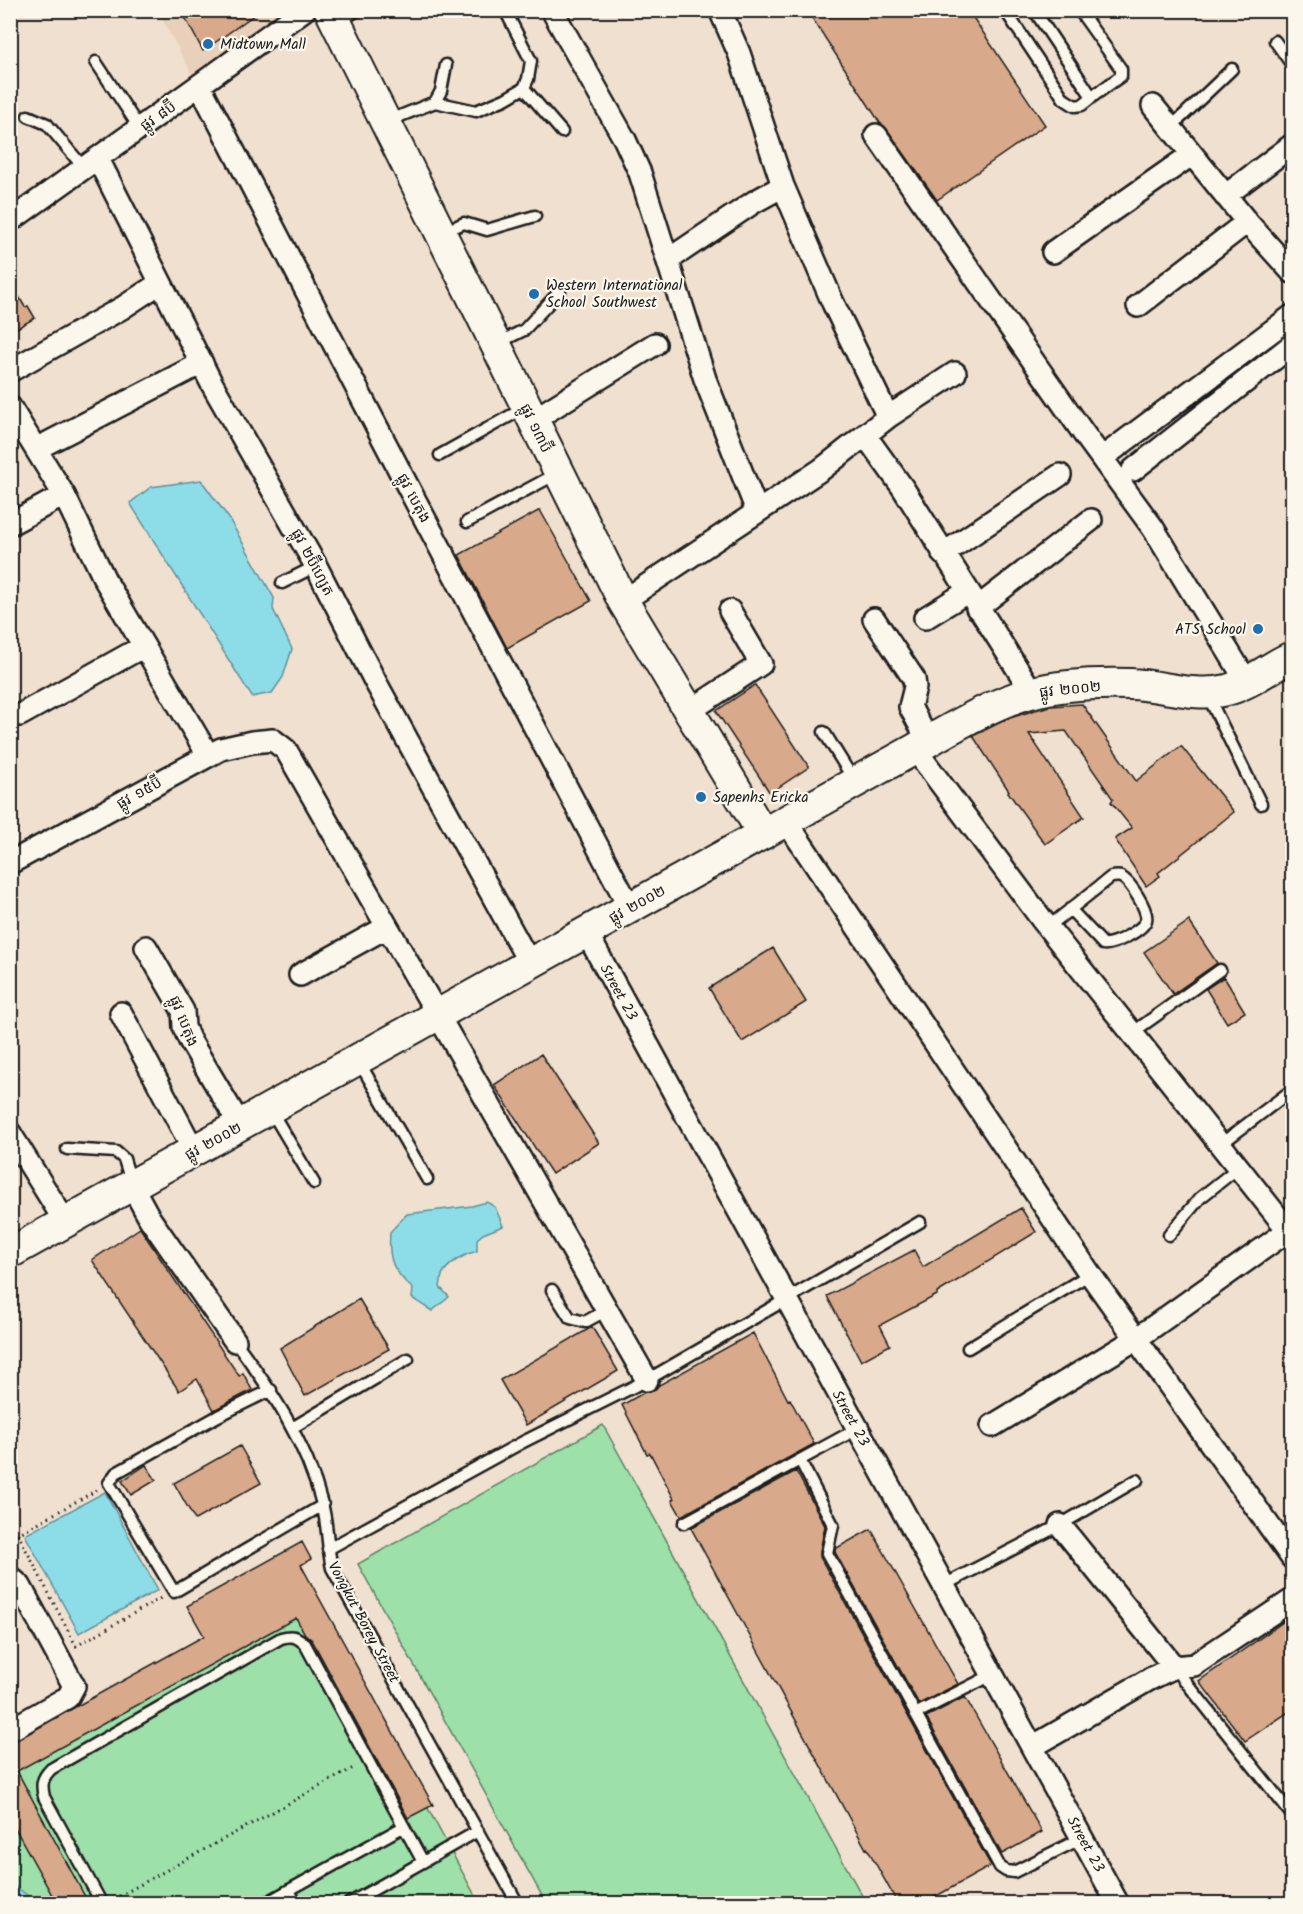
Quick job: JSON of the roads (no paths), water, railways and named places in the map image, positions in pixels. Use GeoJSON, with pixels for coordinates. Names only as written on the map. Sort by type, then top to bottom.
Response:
{"type":"FeatureCollection","features":[{"type":"Feature","properties":{"kind":"street","name":"ផ្លូវ ៨ប៊ី"},"geometry":{"type":"LineString","coordinates":[[10,221],[304,10]]}},
{"type":"Feature","properties":{"kind":"street"},"geometry":{"type":"LineString","coordinates":[[552,10],[625,140],[640,173],[714,405],[757,511]]}},
{"type":"Feature","properties":{"kind":"street"},"geometry":{"type":"LineString","coordinates":[[720,10],[739,53],[783,186],[833,303],[888,417]]}},
{"type":"Feature","properties":{"kind":"street","name":"ផ្លូវ ១៣ប៊ី"},"geometry":{"type":"LineString","coordinates":[[341,14],[385,122],[623,601],[688,712],[775,827]]}},
{"type":"Feature","properties":{"kind":"street","name":"ផ្លូវ បេតុង"},"geometry":{"type":"LineString","coordinates":[[200,86],[412,496],[630,908]]}},
{"type":"Feature","properties":{"kind":"street"},"geometry":{"type":"LineString","coordinates":[[1153,106],[1225,196],[1293,272]]}},
{"type":"Feature","properties":{"kind":"street"},"geometry":{"type":"LineString","coordinates":[[876,135],[1153,528],[1247,682]]}},
{"type":"Feature","properties":{"kind":"street"},"geometry":{"type":"LineString","coordinates":[[1225,196],[1293,145]]}},
{"type":"Feature","properties":{"kind":"street"},"geometry":{"type":"LineString","coordinates":[[1053,252],[1191,155]]}},
{"type":"Feature","properties":{"kind":"street","name":"ផ្លូវ ២ប៊ីហ្សេត"},"geometry":{"type":"LineString","coordinates":[[91,164],[160,283],[202,363],[316,566],[375,681],[530,964]]}},
{"type":"Feature","properties":{"kind":"street"},"geometry":{"type":"LineString","coordinates":[[668,260],[754,202],[783,186]]}},
{"type":"Feature","properties":{"kind":"street"},"geometry":{"type":"LineString","coordinates":[[1137,306],[1247,222]]}},
{"type":"Feature","properties":{"kind":"street"},"geometry":{"type":"LineString","coordinates":[[10,370],[122,308],[160,283]]}},
{"type":"Feature","properties":{"kind":"street"},"geometry":{"type":"LineString","coordinates":[[1102,458],[1293,316]]}},
{"type":"Feature","properties":{"kind":"street"},"geometry":{"type":"LineString","coordinates":[[530,413],[655,344]]}},
{"type":"Feature","properties":{"kind":"street"},"geometry":{"type":"LineString","coordinates":[[1133,470],[1293,345]]}},
{"type":"Feature","properties":{"kind":"street"},"geometry":{"type":"LineString","coordinates":[[24,442],[202,363]]}},
{"type":"Feature","properties":{"kind":"street"},"geometry":{"type":"LineString","coordinates":[[623,601],[822,469],[888,417],[955,373]]}},
{"type":"Feature","properties":{"kind":"street"},"geometry":{"type":"LineString","coordinates":[[10,407],[24,442],[64,495],[105,580],[208,755]]}},
{"type":"Feature","properties":{"kind":"street"},"geometry":{"type":"LineString","coordinates":[[865,435],[903,488],[1032,692]]}},
{"type":"Feature","properties":{"kind":"street"},"geometry":{"type":"LineString","coordinates":[[943,554],[1060,475]]}},
{"type":"Feature","properties":{"kind":"street"},"geometry":{"type":"LineString","coordinates":[[10,524],[64,495]]}},
{"type":"Feature","properties":{"kind":"street"},"geometry":{"type":"LineString","coordinates":[[926,618],[972,600],[1091,520]]}},
{"type":"Feature","properties":{"kind":"street"},"geometry":{"type":"LineString","coordinates":[[688,712],[761,664],[730,612]]}},
{"type":"Feature","properties":{"kind":"street"},"geometry":{"type":"LineString","coordinates":[[874,619],[914,679],[915,687],[910,707],[922,745],[1048,927],[1291,1232],[1136,1339],[992,1426]]}},
{"type":"Feature","properties":{"kind":"street"},"geometry":{"type":"LineString","coordinates":[[20,715],[144,646]]}},
{"type":"Feature","properties":{"kind":"street","name":"ផ្លូវ ២០០២"},"geometry":{"type":"LineString","coordinates":[[10,1253],[855,782],[1008,701],[1032,692],[1072,685],[1132,684],[1206,692],[1226,690],[1247,682],[1293,657]]}},
{"type":"Feature","properties":{"kind":"street","name":"ផ្លូវ ១៥ប៊ី"},"geometry":{"type":"LineString","coordinates":[[13,857],[221,749],[273,740],[286,750],[387,927]]}},
{"type":"Feature","properties":{"kind":"street"},"geometry":{"type":"LineString","coordinates":[[775,827],[1293,1558]]}},
{"type":"Feature","properties":{"kind":"street"},"geometry":{"type":"LineString","coordinates":[[300,975],[387,927],[647,1380]]}},
{"type":"Feature","properties":{"kind":"street","name":"Street 23"},"geometry":{"type":"LineString","coordinates":[[586,932],[1118,1904]]}},
{"type":"Feature","properties":{"kind":"street","name":"ផ្លូវ បេតុង"},"geometry":{"type":"LineString","coordinates":[[147,947],[183,1011],[184,1027],[189,1039],[240,1125]]}},
{"type":"Feature","properties":{"kind":"street"},"geometry":{"type":"LineString","coordinates":[[121,1013],[194,1151]]}},
{"type":"Feature","properties":{"kind":"street"},"geometry":{"type":"LineString","coordinates":[[10,1133],[66,1222]]}},
{"type":"Feature","properties":{"kind":"street","name":"Vongkut Borey Street"},"geometry":{"type":"LineString","coordinates":[[132,1186],[150,1220],[235,1341]]}},
{"type":"Feature","properties":{"kind":"street"},"geometry":{"type":"LineString","coordinates":[[1060,1525],[1174,1667]]}},
{"type":"Feature","properties":{"kind":"street"},"geometry":{"type":"LineString","coordinates":[[10,1577],[20,1586],[74,1686],[68,1697],[10,1730]]}},
{"type":"Feature","properties":{"kind":"street"},"geometry":{"type":"LineString","coordinates":[[1032,1747],[1174,1667],[1194,1665],[1293,1600]]}},
{"type":"Feature","properties":{"kind":"lane"},"geometry":{"type":"LineString","coordinates":[[385,122],[435,102],[476,111],[524,88],[531,61],[504,10]]}},
{"type":"Feature","properties":{"kind":"lane"},"geometry":{"type":"LineString","coordinates":[[1005,10],[1064,99],[1075,106],[1082,105],[1121,76],[1121,69],[1079,10]]}},
{"type":"Feature","properties":{"kind":"lane"},"geometry":{"type":"LineString","coordinates":[[1034,10],[1092,97]]}},
{"type":"Feature","properties":{"kind":"lane"},"geometry":{"type":"LineString","coordinates":[[1275,41],[1293,65]]}},
{"type":"Feature","properties":{"kind":"lane"},"geometry":{"type":"LineString","coordinates":[[96,62],[140,129]]}},
{"type":"Feature","properties":{"kind":"lane"},"geometry":{"type":"LineString","coordinates":[[435,102],[441,91],[446,65]]}},
{"type":"Feature","properties":{"kind":"lane"},"geometry":{"type":"LineString","coordinates":[[1170,128],[1232,69]]}},
{"type":"Feature","properties":{"kind":"lane"},"geometry":{"type":"LineString","coordinates":[[524,88],[562,132]]}},
{"type":"Feature","properties":{"kind":"lane"},"geometry":{"type":"LineString","coordinates":[[28,116],[47,124],[91,164]]}},
{"type":"Feature","properties":{"kind":"lane"},"geometry":{"type":"LineString","coordinates":[[441,233],[464,223],[487,230],[535,216]]}},
{"type":"Feature","properties":{"kind":"lane"},"geometry":{"type":"LineString","coordinates":[[495,344],[524,330],[560,291]]}},
{"type":"Feature","properties":{"kind":"lane"},"geometry":{"type":"LineString","coordinates":[[440,455],[530,413]]}},
{"type":"Feature","properties":{"kind":"lane"},"geometry":{"type":"LineString","coordinates":[[466,522],[558,473]]}},
{"type":"Feature","properties":{"kind":"lane"},"geometry":{"type":"LineString","coordinates":[[282,583],[316,566]]}},
{"type":"Feature","properties":{"kind":"lane"},"geometry":{"type":"LineString","coordinates":[[1206,692],[1261,804]]}},
{"type":"Feature","properties":{"kind":"lane"},"geometry":{"type":"LineString","coordinates":[[824,732],[855,782]]}},
{"type":"Feature","properties":{"kind":"lane"},"geometry":{"type":"LineString","coordinates":[[1048,927],[1070,909],[1111,877],[1119,876],[1127,882],[1146,909],[1147,919],[1144,925],[1116,943],[1108,945],[1103,944],[1070,909]]}},
{"type":"Feature","properties":{"kind":"lane"},"geometry":{"type":"LineString","coordinates":[[1132,1033],[1220,970]]}},
{"type":"Feature","properties":{"kind":"lane"},"geometry":{"type":"LineString","coordinates":[[358,1060],[427,1179]]}},
{"type":"Feature","properties":{"kind":"lane"},"geometry":{"type":"LineString","coordinates":[[1221,1144],[1293,1090]]}},
{"type":"Feature","properties":{"kind":"lane"},"geometry":{"type":"LineString","coordinates":[[270,1109],[314,1183]]}},
{"type":"Feature","properties":{"kind":"lane"},"geometry":{"type":"LineString","coordinates":[[67,1149],[116,1152],[124,1159],[132,1186]]}},
{"type":"Feature","properties":{"kind":"lane"},"geometry":{"type":"LineString","coordinates":[[1169,1235],[1200,1198],[1239,1167]]}},
{"type":"Feature","properties":{"kind":"lane"},"geometry":{"type":"LineString","coordinates":[[327,1549],[523,1442],[647,1380],[920,1222]]}},
{"type":"Feature","properties":{"kind":"lane"},"geometry":{"type":"LineString","coordinates":[[968,1348],[1090,1274]]}},
{"type":"Feature","properties":{"kind":"lane"},"geometry":{"type":"LineString","coordinates":[[552,1290],[570,1318],[585,1322],[607,1310]]}},
{"type":"Feature","properties":{"kind":"lane","name":"Vongkut Borey Street"},"geometry":{"type":"LineString","coordinates":[[235,1341],[271,1390],[305,1453],[323,1505],[327,1549],[332,1568],[518,1904]]}},
{"type":"Feature","properties":{"kind":"lane"},"geometry":{"type":"LineString","coordinates":[[292,1428],[408,1359]]}},
{"type":"Feature","properties":{"kind":"lane"},"geometry":{"type":"LineString","coordinates":[[271,1390],[218,1416],[116,1473],[109,1483],[174,1592],[323,1505]]}},
{"type":"Feature","properties":{"kind":"lane"},"geometry":{"type":"LineString","coordinates":[[684,1523],[857,1429]]}},
{"type":"Feature","properties":{"kind":"lane"},"geometry":{"type":"LineString","coordinates":[[800,1460],[833,1525],[827,1553],[1000,1867],[1014,1872],[1082,1838]]}},
{"type":"Feature","properties":{"kind":"lane"},"geometry":{"type":"LineString","coordinates":[[944,1585],[1060,1525],[1137,1480]]}},
{"type":"Feature","properties":{"kind":"lane"},"geometry":{"type":"LineString","coordinates":[[102,1904],[44,1797],[41,1786],[44,1776],[51,1769],[281,1638],[290,1636],[299,1638],[305,1644],[423,1862]]}},
{"type":"Feature","properties":{"kind":"lane"},"geometry":{"type":"LineString","coordinates":[[1174,1667],[1293,1815]]}},
{"type":"Feature","properties":{"kind":"lane"},"geometry":{"type":"LineString","coordinates":[[917,1713],[992,1675]]}},
{"type":"Feature","properties":{"kind":"lane"},"geometry":{"type":"LineString","coordinates":[[264,1904],[403,1827]]}},
{"type":"Feature","properties":{"kind":"lane"},"geometry":{"type":"LineString","coordinates":[[348,1904],[362,1900],[478,1831]]}},
{"type":"Feature","properties":{"kind":"lane"},"geometry":{"type":"LineString","coordinates":[[289,1890],[296,1904]]}},
{"type":"Feature","properties":{"kind":"water"},"geometry":{"type":"Polygon","coordinates":[[[201,480],[228,517],[274,598],[273,609],[292,649],[283,677],[272,693],[252,697],[130,503],[151,487],[201,480]]]}},
{"type":"Feature","properties":{"kind":"water"},"geometry":{"type":"Polygon","coordinates":[[[487,1202],[495,1207],[503,1226],[483,1234],[477,1239],[477,1251],[458,1259],[446,1269],[442,1274],[440,1287],[449,1297],[432,1311],[412,1298],[413,1289],[396,1270],[391,1257],[390,1232],[407,1214],[487,1202]]]}},
{"type":"Feature","properties":{"kind":"water"},"geometry":{"type":"Polygon","coordinates":[[[105,1492],[158,1590],[79,1633],[25,1535],[105,1492]]]}},
{"type":"Feature","properties":{"kind":"water"},"geometry":{"type":"Polygon","coordinates":[[[16,1887],[38,1903],[11,1903],[11,1889],[16,1887]]]}},
{"type":"Feature","properties":{"kind":"place","name":"Midtown Mall"},"geometry":{"type":"Point","coordinates":[208,44]}},
{"type":"Feature","properties":{"kind":"place","name":"Western International School Southwest"},"geometry":{"type":"Point","coordinates":[534,294]}},
{"type":"Feature","properties":{"kind":"place","name":"ATS School"},"geometry":{"type":"Point","coordinates":[1258,629]}},
{"type":"Feature","properties":{"kind":"place","name":"Sapenhs Ericka"},"geometry":{"type":"Point","coordinates":[701,797]}}]}
